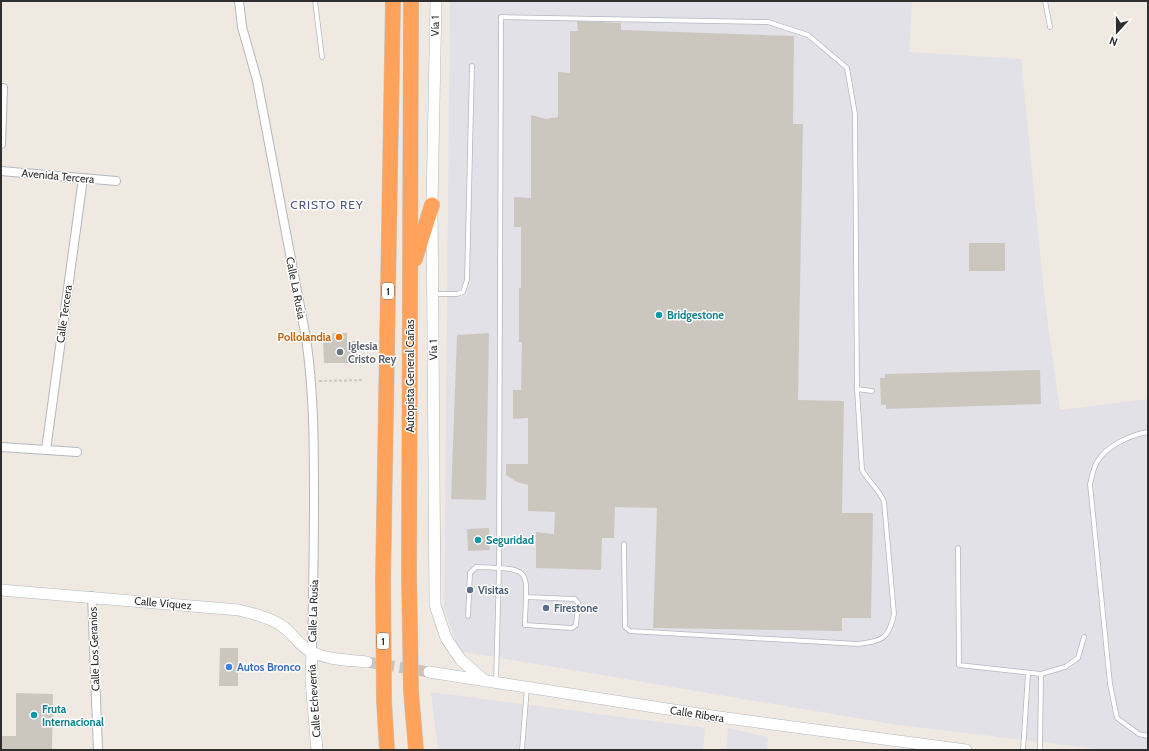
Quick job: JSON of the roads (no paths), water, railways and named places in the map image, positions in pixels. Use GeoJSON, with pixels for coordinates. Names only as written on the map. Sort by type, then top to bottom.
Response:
{"type":"FeatureCollection","features":[{"type":"Feature","properties":{"kind":"highway","name":"Autopista General Cañas"},"geometry":{"type":"LineString","coordinates":[[387,750],[384,702],[383,580],[393,1]]}},
{"type":"Feature","properties":{"kind":"highway","name":"Autopista General Cañas"},"geometry":{"type":"LineString","coordinates":[[411,1],[409,576],[411,691],[416,750]]}},
{"type":"Feature","properties":{"kind":"highway"},"geometry":{"type":"LineString","coordinates":[[410,274],[432,205]]}},
{"type":"Feature","properties":{"kind":"main road","name":"Vía 1"},"geometry":{"type":"LineString","coordinates":[[436,1],[432,205],[435,605],[446,638],[461,660],[490,681]]}},
{"type":"Feature","properties":{"kind":"main road","name":"Calle Víquez"},"geometry":{"type":"LineString","coordinates":[[1,590],[92,596],[239,610],[263,616],[282,626],[305,648],[312,652]]}},
{"type":"Feature","properties":{"kind":"main road"},"geometry":{"type":"LineString","coordinates":[[312,652],[332,658],[367,662]]}},
{"type":"Feature","properties":{"kind":"main road","name":"Calle Echeverría"},"geometry":{"type":"LineString","coordinates":[[312,652],[311,680],[317,750]]}},
{"type":"Feature","properties":{"kind":"main road","name":"Calle Ribera"},"geometry":{"type":"LineString","coordinates":[[429,672],[712,716],[966,750]]}},
{"type":"Feature","properties":{"kind":"street","name":"Calle La Rusia"},"geometry":{"type":"LineString","coordinates":[[239,1],[242,27],[257,80],[306,338],[312,381],[314,424],[314,578],[312,652]]}},
{"type":"Feature","properties":{"kind":"street"},"geometry":{"type":"LineString","coordinates":[[1,144],[3,88]]}},
{"type":"Feature","properties":{"kind":"street","name":"Avenida Tercera"},"geometry":{"type":"LineString","coordinates":[[1,170],[116,181]]}},
{"type":"Feature","properties":{"kind":"street","name":"Calle Tercera"},"geometry":{"type":"LineString","coordinates":[[46,450],[83,178]]}},
{"type":"Feature","properties":{"kind":"street"},"geometry":{"type":"LineString","coordinates":[[1,446],[77,452]]}},
{"type":"Feature","properties":{"kind":"street","name":"Calle Los Geranios"},"geometry":{"type":"LineString","coordinates":[[92,596],[98,750]]}},
{"type":"Feature","properties":{"kind":"lane"},"geometry":{"type":"LineString","coordinates":[[315,1],[322,57]]}},
{"type":"Feature","properties":{"kind":"lane"},"geometry":{"type":"LineString","coordinates":[[1045,1],[1050,27]]}},
{"type":"Feature","properties":{"kind":"lane"},"geometry":{"type":"LineString","coordinates":[[490,681],[499,568],[501,17],[768,22],[808,35],[847,68],[855,114],[858,389],[862,470],[884,502],[894,614],[891,627],[886,637],[876,642],[858,644],[630,631],[625,627],[624,544]]}},
{"type":"Feature","properties":{"kind":"lane"},"geometry":{"type":"LineString","coordinates":[[432,294],[457,294],[463,292],[467,280],[472,66]]}},
{"type":"Feature","properties":{"kind":"lane"},"geometry":{"type":"LineString","coordinates":[[858,389],[872,391]]}},
{"type":"Feature","properties":{"kind":"lane"},"geometry":{"type":"LineString","coordinates":[[1148,432],[1141,433],[1120,442],[1105,451],[1094,469],[1090,484],[1110,684],[1117,718],[1133,731],[1148,736]]}},
{"type":"Feature","properties":{"kind":"lane"},"geometry":{"type":"LineString","coordinates":[[958,548],[959,665],[1028,674],[1041,674],[1065,666],[1078,658],[1084,637]]}},
{"type":"Feature","properties":{"kind":"lane"},"geometry":{"type":"LineString","coordinates":[[468,616],[470,573],[472,570],[476,568],[516,569],[524,574],[527,580],[526,597],[526,625],[572,628],[576,625],[578,603],[575,599],[526,597]]}},
{"type":"Feature","properties":{"kind":"lane"},"geometry":{"type":"LineString","coordinates":[[1023,750],[1028,674]]}},
{"type":"Feature","properties":{"kind":"lane"},"geometry":{"type":"LineString","coordinates":[[1040,750],[1041,674]]}},
{"type":"Feature","properties":{"kind":"lane"},"geometry":{"type":"LineString","coordinates":[[522,750],[528,687]]}},
{"type":"Feature","properties":{"kind":"tunnel"},"geometry":{"type":"LineString","coordinates":[[367,662],[429,672]]}},
{"type":"Feature","properties":{"kind":"place","name":"Bridgestone"},"geometry":{"type":"Point","coordinates":[659,315]}},
{"type":"Feature","properties":{"kind":"place","name":"Pollolandia"},"geometry":{"type":"Point","coordinates":[339,337]}},
{"type":"Feature","properties":{"kind":"place","name":"Iglesia Cristo Rey"},"geometry":{"type":"Point","coordinates":[340,352]}},
{"type":"Feature","properties":{"kind":"place","name":"Seguridad"},"geometry":{"type":"Point","coordinates":[478,540]}},
{"type":"Feature","properties":{"kind":"place","name":"Visitas"},"geometry":{"type":"Point","coordinates":[470,590]}},
{"type":"Feature","properties":{"kind":"place","name":"Firestone"},"geometry":{"type":"Point","coordinates":[546,608]}},
{"type":"Feature","properties":{"kind":"place","name":"Autos Bronco"},"geometry":{"type":"Point","coordinates":[229,667]}},
{"type":"Feature","properties":{"kind":"place","name":"Fruta Internacional"},"geometry":{"type":"Point","coordinates":[34,715]}},
{"type":"Feature","properties":{"kind":"district","name":"CRISTO REY"},"geometry":{"type":"Point","coordinates":[327,204]}}]}
